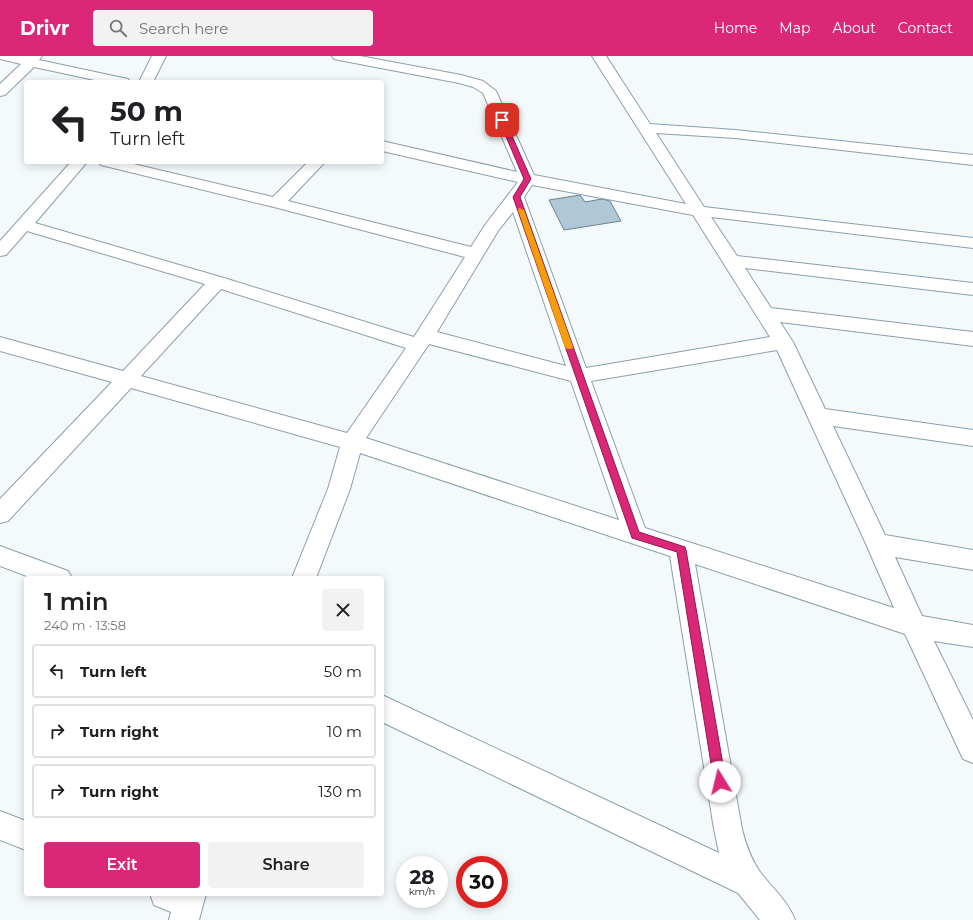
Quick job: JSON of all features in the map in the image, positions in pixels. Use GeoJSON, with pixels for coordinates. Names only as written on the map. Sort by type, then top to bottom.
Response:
{"type":"FeatureCollection","features":[{"type":"Feature","properties":{"kind":"street"},"geometry":{"type":"LineString","coordinates":[[4,56],[33,59],[115,80]]}},
{"type":"Feature","properties":{"kind":"street"},"geometry":{"type":"LineString","coordinates":[[147,80],[159,56]]}},
{"type":"Feature","properties":{"kind":"street"},"geometry":{"type":"LineString","coordinates":[[339,56],[461,79],[478,84],[489,91],[528,179]]}},
{"type":"Feature","properties":{"kind":"street"},"geometry":{"type":"LineString","coordinates":[[599,56],[783,342],[878,544],[914,626],[973,749]]}},
{"type":"Feature","properties":{"kind":"street"},"geometry":{"type":"LineString","coordinates":[[0,92],[33,59]]}},
{"type":"Feature","properties":{"kind":"street"},"geometry":{"type":"LineString","coordinates":[[646,128],[735,134],[973,160]]}},
{"type":"Feature","properties":{"kind":"street"},"geometry":{"type":"LineString","coordinates":[[384,146],[528,179],[699,211],[973,243]]}},
{"type":"Feature","properties":{"kind":"street"},"geometry":{"type":"LineString","coordinates":[[0,251],[77,164]]}},
{"type":"Feature","properties":{"kind":"street"},"geometry":{"type":"LineString","coordinates":[[114,164],[277,203],[476,254]]}},
{"type":"Feature","properties":{"kind":"street"},"geometry":{"type":"LineString","coordinates":[[277,203],[315,164]]}},
{"type":"Feature","properties":{"kind":"street"},"geometry":{"type":"LineString","coordinates":[[305,576],[339,489],[352,442],[422,340],[490,229],[516,197],[528,179]]}},
{"type":"Feature","properties":{"kind":"street"},"geometry":{"type":"LineString","coordinates":[[516,197],[636,535]]}},
{"type":"Feature","properties":{"kind":"street"},"geometry":{"type":"LineString","coordinates":[[24,225],[422,340],[580,376],[783,342]]}},
{"type":"Feature","properties":{"kind":"street"},"geometry":{"type":"LineString","coordinates":[[731,261],[973,289]]}},
{"type":"Feature","properties":{"kind":"street"},"geometry":{"type":"LineString","coordinates":[[0,514],[218,282]]}},
{"type":"Feature","properties":{"kind":"street"},"geometry":{"type":"LineString","coordinates":[[766,314],[973,339]]}},
{"type":"Feature","properties":{"kind":"street"},"geometry":{"type":"LineString","coordinates":[[0,344],[352,442],[914,626],[973,636]]}},
{"type":"Feature","properties":{"kind":"street"},"geometry":{"type":"LineString","coordinates":[[818,416],[973,438]]}},
{"type":"Feature","properties":{"kind":"street"},"geometry":{"type":"LineString","coordinates":[[878,544],[973,560]]}},
{"type":"Feature","properties":{"kind":"street"},"geometry":{"type":"LineString","coordinates":[[681,550],[728,829],[735,857],[749,882],[780,920]]}},
{"type":"Feature","properties":{"kind":"street"},"geometry":{"type":"LineString","coordinates":[[0,556],[55,576]]}},
{"type":"Feature","properties":{"kind":"street"},"geometry":{"type":"LineString","coordinates":[[384,709],[749,882]]}},
{"type":"Feature","properties":{"kind":"street"},"geometry":{"type":"LineString","coordinates":[[0,825],[24,835]]}},
{"type":"Feature","properties":{"kind":"building"},"geometry":{"type":"Polygon","coordinates":[[[580,195],[585,202],[602,199],[610,201],[621,221],[564,230],[549,200],[580,195]]]}},
{"type":"Feature","properties":{"kind":"slow traffic"},"geometry":{"type":"LineString","coordinates":[[521,210],[569,347]]}},
{"type":"Feature","properties":{"kind":"route"},"geometry":{"type":"LineString","coordinates":[[502,120],[528,179],[516,197],[636,535],[681,550],[720,782]]}}]}
